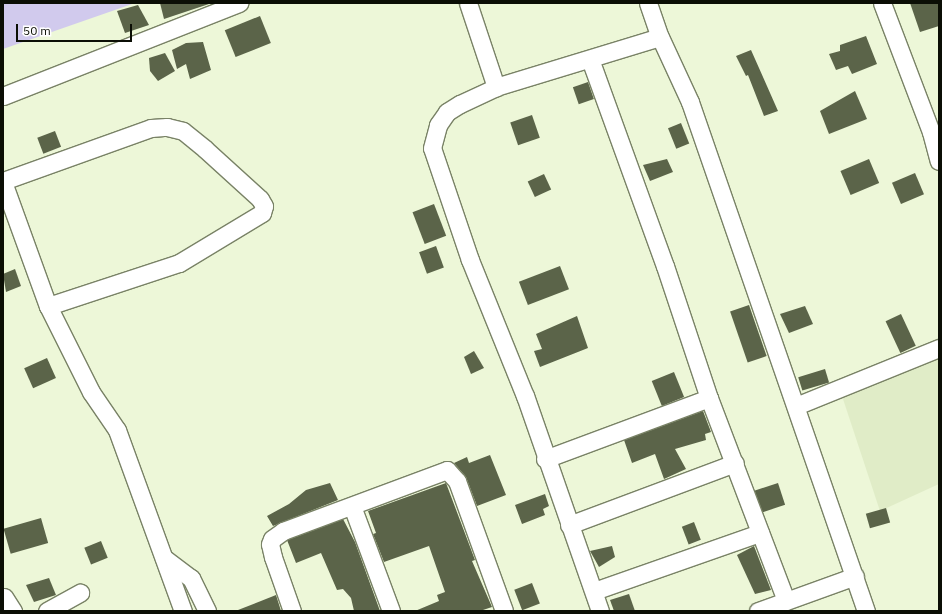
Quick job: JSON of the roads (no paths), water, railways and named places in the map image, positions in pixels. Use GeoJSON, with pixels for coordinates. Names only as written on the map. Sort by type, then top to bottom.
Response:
{"type":"FeatureCollection","features":[{"type":"Feature","properties":{"kind":"street"},"geometry":{"type":"LineString","coordinates":[[3,96],[239,3]]}},
{"type":"Feature","properties":{"kind":"street"},"geometry":{"type":"LineString","coordinates":[[468,3],[496,87]]}},
{"type":"Feature","properties":{"kind":"street"},"geometry":{"type":"LineString","coordinates":[[648,3],[660,37],[690,102],[746,269],[796,406],[866,611]]}},
{"type":"Feature","properties":{"kind":"street"},"geometry":{"type":"LineString","coordinates":[[882,3],[931,132],[939,161]]}},
{"type":"Feature","properties":{"kind":"street"},"geometry":{"type":"LineString","coordinates":[[600,611],[545,459],[511,359],[470,260],[432,148],[438,125],[447,112],[496,87],[660,37]]}},
{"type":"Feature","properties":{"kind":"street"},"geometry":{"type":"LineString","coordinates":[[590,59],[665,266],[709,398],[735,463],[786,601]]}},
{"type":"Feature","properties":{"kind":"street"},"geometry":{"type":"LineString","coordinates":[[48,306],[180,263],[262,214],[264,206],[260,199],[183,131],[167,127],[151,128],[3,182],[48,306],[91,392],[117,430],[183,611]]}},
{"type":"Feature","properties":{"kind":"street"},"geometry":{"type":"LineString","coordinates":[[796,406],[939,348]]}},
{"type":"Feature","properties":{"kind":"street"},"geometry":{"type":"LineString","coordinates":[[545,459],[709,398]]}},
{"type":"Feature","properties":{"kind":"street"},"geometry":{"type":"LineString","coordinates":[[569,525],[735,463]]}},
{"type":"Feature","properties":{"kind":"street"},"geometry":{"type":"LineString","coordinates":[[292,611],[273,557],[270,544],[272,538],[283,531],[352,506],[443,470],[451,473],[456,481],[504,611]]}},
{"type":"Feature","properties":{"kind":"street"},"geometry":{"type":"LineString","coordinates":[[352,506],[391,611]]}},
{"type":"Feature","properties":{"kind":"street"},"geometry":{"type":"LineString","coordinates":[[594,591],[760,533]]}},
{"type":"Feature","properties":{"kind":"street"},"geometry":{"type":"LineString","coordinates":[[164,557],[194,583],[207,611]]}},
{"type":"Feature","properties":{"kind":"street"},"geometry":{"type":"LineString","coordinates":[[177,594],[186,575]]}},
{"type":"Feature","properties":{"kind":"street"},"geometry":{"type":"LineString","coordinates":[[758,611],[855,576]]}},
{"type":"Feature","properties":{"kind":"street"},"geometry":{"type":"LineString","coordinates":[[47,611],[80,593]]}}]}
